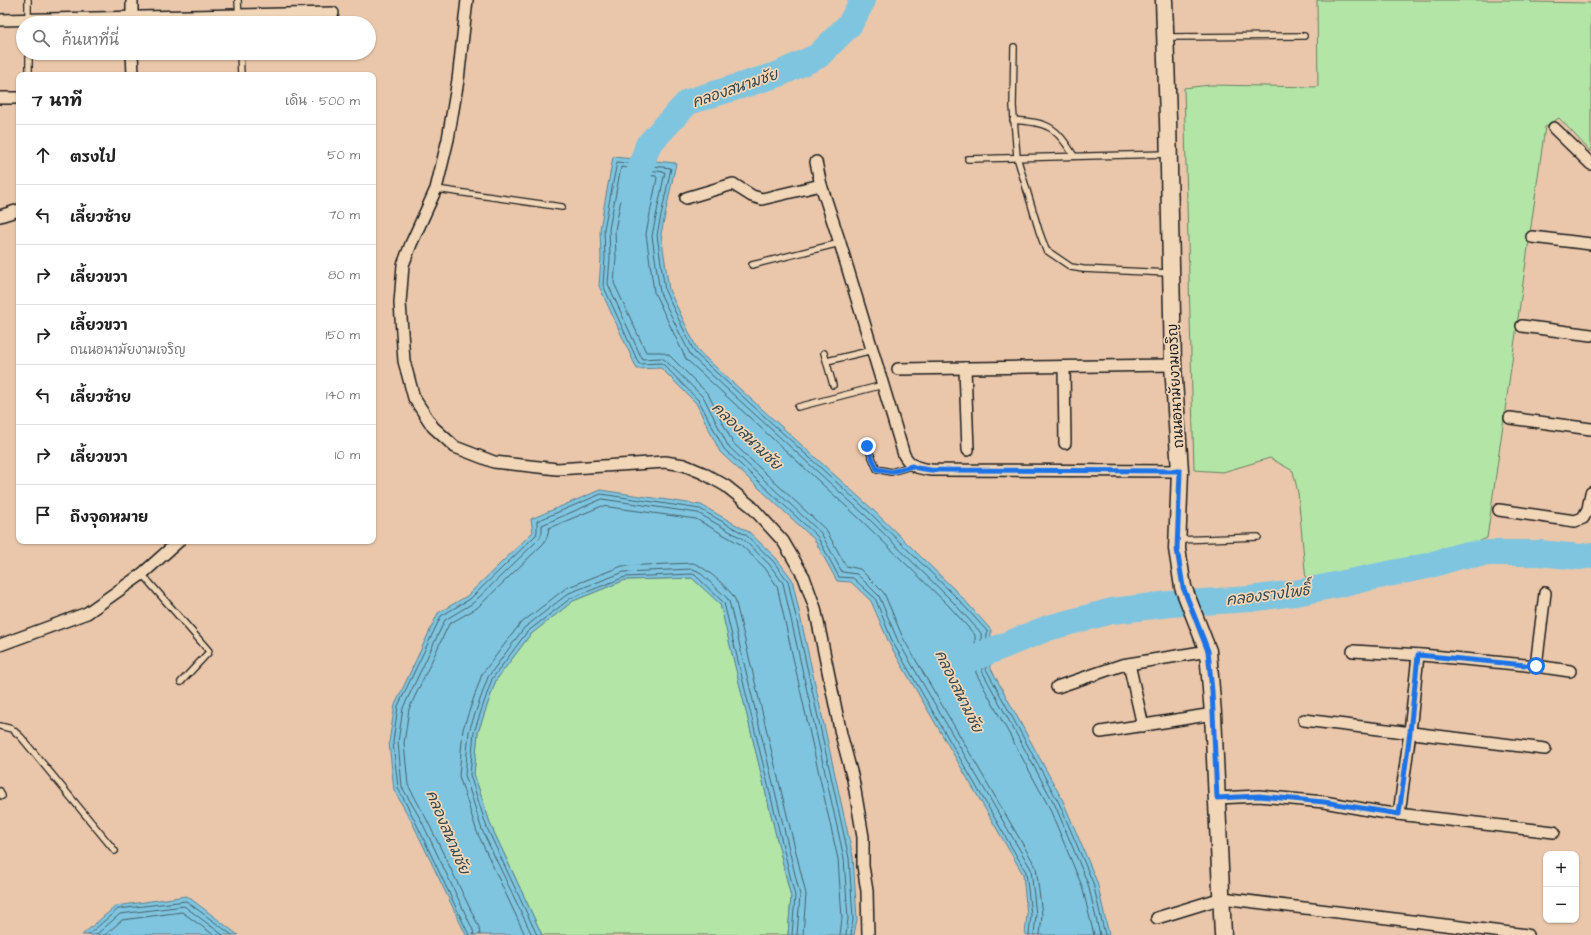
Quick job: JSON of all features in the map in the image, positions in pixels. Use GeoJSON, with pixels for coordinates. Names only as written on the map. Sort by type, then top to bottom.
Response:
{"type":"FeatureCollection","features":[{"type":"Feature","properties":{"kind":"street"},"geometry":{"type":"LineString","coordinates":[[132,0],[132,16]]}},
{"type":"Feature","properties":{"kind":"street"},"geometry":{"type":"LineString","coordinates":[[467,0],[455,99],[448,139],[436,189],[403,265],[400,303],[404,361],[414,398],[432,427],[455,446],[494,462],[557,469],[666,462],[684,465],[703,473],[726,486],[751,506],[783,541],[804,577],[815,608],[841,734],[853,779],[863,837],[863,866],[867,891],[868,935]]}},
{"type":"Feature","properties":{"kind":"street","name":"ถนนอนามัยงามเจริญ"},"geometry":{"type":"LineString","coordinates":[[1164,0],[1169,154],[1173,365],[1180,471],[1177,540],[1183,587],[1208,651],[1213,714],[1223,935]]}},
{"type":"Feature","properties":{"kind":"street"},"geometry":{"type":"LineString","coordinates":[[286,16],[333,13]]}},
{"type":"Feature","properties":{"kind":"street"},"geometry":{"type":"LineString","coordinates":[[0,20],[16,21]]}},
{"type":"Feature","properties":{"kind":"street"},"geometry":{"type":"LineString","coordinates":[[132,60],[132,72]]}},
{"type":"Feature","properties":{"kind":"street"},"geometry":{"type":"LineString","coordinates":[[0,98],[16,98]]}},
{"type":"Feature","properties":{"kind":"street"},"geometry":{"type":"LineString","coordinates":[[1554,128],[1591,164]]}},
{"type":"Feature","properties":{"kind":"street"},"geometry":{"type":"LineString","coordinates":[[816,162],[904,456],[912,466],[931,470],[1180,471]]}},
{"type":"Feature","properties":{"kind":"street"},"geometry":{"type":"LineString","coordinates":[[686,198],[733,184],[752,196],[762,200],[822,185]]}},
{"type":"Feature","properties":{"kind":"street"},"geometry":{"type":"LineString","coordinates":[[0,216],[16,211]]}},
{"type":"Feature","properties":{"kind":"street"},"geometry":{"type":"LineString","coordinates":[[1532,237],[1591,244]]}},
{"type":"Feature","properties":{"kind":"street"},"geometry":{"type":"LineString","coordinates":[[1522,326],[1591,335]]}},
{"type":"Feature","properties":{"kind":"street"},"geometry":{"type":"LineString","coordinates":[[898,369],[1173,365]]}},
{"type":"Feature","properties":{"kind":"street"},"geometry":{"type":"LineString","coordinates":[[1064,367],[1065,443]]}},
{"type":"Feature","properties":{"kind":"street"},"geometry":{"type":"LineString","coordinates":[[965,368],[968,450]]}},
{"type":"Feature","properties":{"kind":"street"},"geometry":{"type":"LineString","coordinates":[[1510,418],[1591,429]]}},
{"type":"Feature","properties":{"kind":"street"},"geometry":{"type":"LineString","coordinates":[[1499,510],[1575,521],[1583,518],[1588,509],[1591,493]]}},
{"type":"Feature","properties":{"kind":"street"},"geometry":{"type":"LineString","coordinates":[[0,645],[87,613],[142,574],[176,544]]}},
{"type":"Feature","properties":{"kind":"street"},"geometry":{"type":"LineString","coordinates":[[1536,666],[1545,593]]}},
{"type":"Feature","properties":{"kind":"street"},"geometry":{"type":"LineString","coordinates":[[1057,687],[1129,664],[1208,651]]}},
{"type":"Feature","properties":{"kind":"street"},"geometry":{"type":"LineString","coordinates":[[1353,651],[1418,655],[1536,666],[1570,671]]}},
{"type":"Feature","properties":{"kind":"street"},"geometry":{"type":"LineString","coordinates":[[1399,814],[1418,655]]}},
{"type":"Feature","properties":{"kind":"street"},"geometry":{"type":"LineString","coordinates":[[1129,664],[1143,726]]}},
{"type":"Feature","properties":{"kind":"street"},"geometry":{"type":"LineString","coordinates":[[1101,732],[1213,714]]}},
{"type":"Feature","properties":{"kind":"street"},"geometry":{"type":"LineString","coordinates":[[1304,720],[1545,749]]}},
{"type":"Feature","properties":{"kind":"street"},"geometry":{"type":"LineString","coordinates":[[1217,798],[1259,796],[1324,802],[1399,814],[1554,832]]}},
{"type":"Feature","properties":{"kind":"street"},"geometry":{"type":"LineString","coordinates":[[1157,918],[1222,898],[1526,935]]}},
{"type":"Feature","properties":{"kind":"lane"},"geometry":{"type":"LineString","coordinates":[[28,0],[28,16]]}},
{"type":"Feature","properties":{"kind":"lane"},"geometry":{"type":"LineString","coordinates":[[238,0],[239,16]]}},
{"type":"Feature","properties":{"kind":"lane"},"geometry":{"type":"LineString","coordinates":[[1166,37],[1304,36]]}},
{"type":"Feature","properties":{"kind":"lane"},"geometry":{"type":"LineString","coordinates":[[1014,47],[1013,120],[1017,157],[1046,250],[1071,267],[1083,269],[1171,273]]}},
{"type":"Feature","properties":{"kind":"lane"},"geometry":{"type":"LineString","coordinates":[[29,60],[29,72]]}},
{"type":"Feature","properties":{"kind":"lane"},"geometry":{"type":"LineString","coordinates":[[240,60],[241,72]]}},
{"type":"Feature","properties":{"kind":"lane"},"geometry":{"type":"LineString","coordinates":[[1013,120],[1046,124],[1067,144],[1074,156]]}},
{"type":"Feature","properties":{"kind":"lane"},"geometry":{"type":"LineString","coordinates":[[968,159],[1169,154]]}},
{"type":"Feature","properties":{"kind":"lane"},"geometry":{"type":"LineString","coordinates":[[436,189],[562,207]]}},
{"type":"Feature","properties":{"kind":"lane"},"geometry":{"type":"LineString","coordinates":[[752,265],[840,243]]}},
{"type":"Feature","properties":{"kind":"lane"},"geometry":{"type":"LineString","coordinates":[[827,361],[873,350]]}},
{"type":"Feature","properties":{"kind":"lane"},"geometry":{"type":"LineString","coordinates":[[824,353],[833,385]]}},
{"type":"Feature","properties":{"kind":"lane"},"geometry":{"type":"LineString","coordinates":[[798,407],[883,385]]}},
{"type":"Feature","properties":{"kind":"lane"},"geometry":{"type":"LineString","coordinates":[[867,446],[877,469],[891,472],[912,466]]}},
{"type":"Feature","properties":{"kind":"lane"},"geometry":{"type":"LineString","coordinates":[[1177,540],[1258,537]]}},
{"type":"Feature","properties":{"kind":"lane"},"geometry":{"type":"LineString","coordinates":[[142,574],[209,651],[181,682]]}},
{"type":"Feature","properties":{"kind":"lane"},"geometry":{"type":"LineString","coordinates":[[0,726],[12,729],[21,737],[115,851]]}},
{"type":"Feature","properties":{"kind":"green space"},"geometry":{"type":"Polygon","coordinates":[[[1317,0],[1530,0],[1531,2],[1591,3],[1591,152],[1559,118],[1545,127],[1487,538],[1450,554],[1323,581],[1306,581],[1298,493],[1293,471],[1270,458],[1223,472],[1194,470],[1184,88],[1210,85],[1318,87],[1317,0]]]}},
{"type":"Feature","properties":{"kind":"green space"},"geometry":{"type":"Polygon","coordinates":[[[692,578],[720,603],[791,897],[788,935],[542,935],[491,826],[474,774],[478,732],[496,680],[530,635],[573,601],[625,580],[692,578]]]}},
{"type":"Feature","properties":{"kind":"water"},"geometry":{"type":"Polygon","coordinates":[[[613,157],[676,163],[661,234],[669,290],[698,351],[871,508],[960,595],[991,630],[990,667],[1063,801],[1097,882],[1109,935],[1025,935],[1027,915],[1023,874],[890,645],[871,601],[851,582],[837,581],[814,539],[720,452],[696,403],[661,368],[637,369],[599,286],[601,258],[600,229],[613,157]]]}},
{"type":"Feature","properties":{"kind":"water"},"geometry":{"type":"Polygon","coordinates":[[[600,490],[701,505],[749,532],[776,558],[792,579],[853,857],[857,919],[854,935],[788,935],[791,897],[720,604],[692,578],[625,580],[573,601],[530,635],[496,680],[478,732],[474,774],[491,826],[542,935],[466,935],[413,824],[394,790],[389,742],[395,705],[438,613],[467,596],[533,532],[531,519],[600,490]]]}},
{"type":"Feature","properties":{"kind":"water"},"geometry":{"type":"Polygon","coordinates":[[[187,896],[238,935],[82,935],[116,906],[187,896]]]}},
{"type":"Feature","properties":{"kind":"waterway","name":"คลองสนามชัย"},"geometry":{"type":"LineString","coordinates":[[632,194],[648,145],[688,102],[779,74],[818,56],[850,24],[863,0]]}},
{"type":"Feature","properties":{"kind":"waterway","name":"คลองรางโพธิ์"},"geometry":{"type":"LineString","coordinates":[[958,664],[1048,628],[1112,611],[1170,604],[1250,599],[1301,592],[1427,566],[1460,556],[1489,553],[1539,553],[1580,557],[1591,555]]}},
{"type":"Feature","properties":{"kind":"route"},"geometry":{"type":"LineString","coordinates":[[867,446],[877,469],[891,472],[912,466],[931,470],[1180,471],[1177,549],[1186,599],[1208,651],[1212,691],[1217,798],[1259,796],[1324,802],[1399,814],[1418,655],[1536,666]]}}]}
